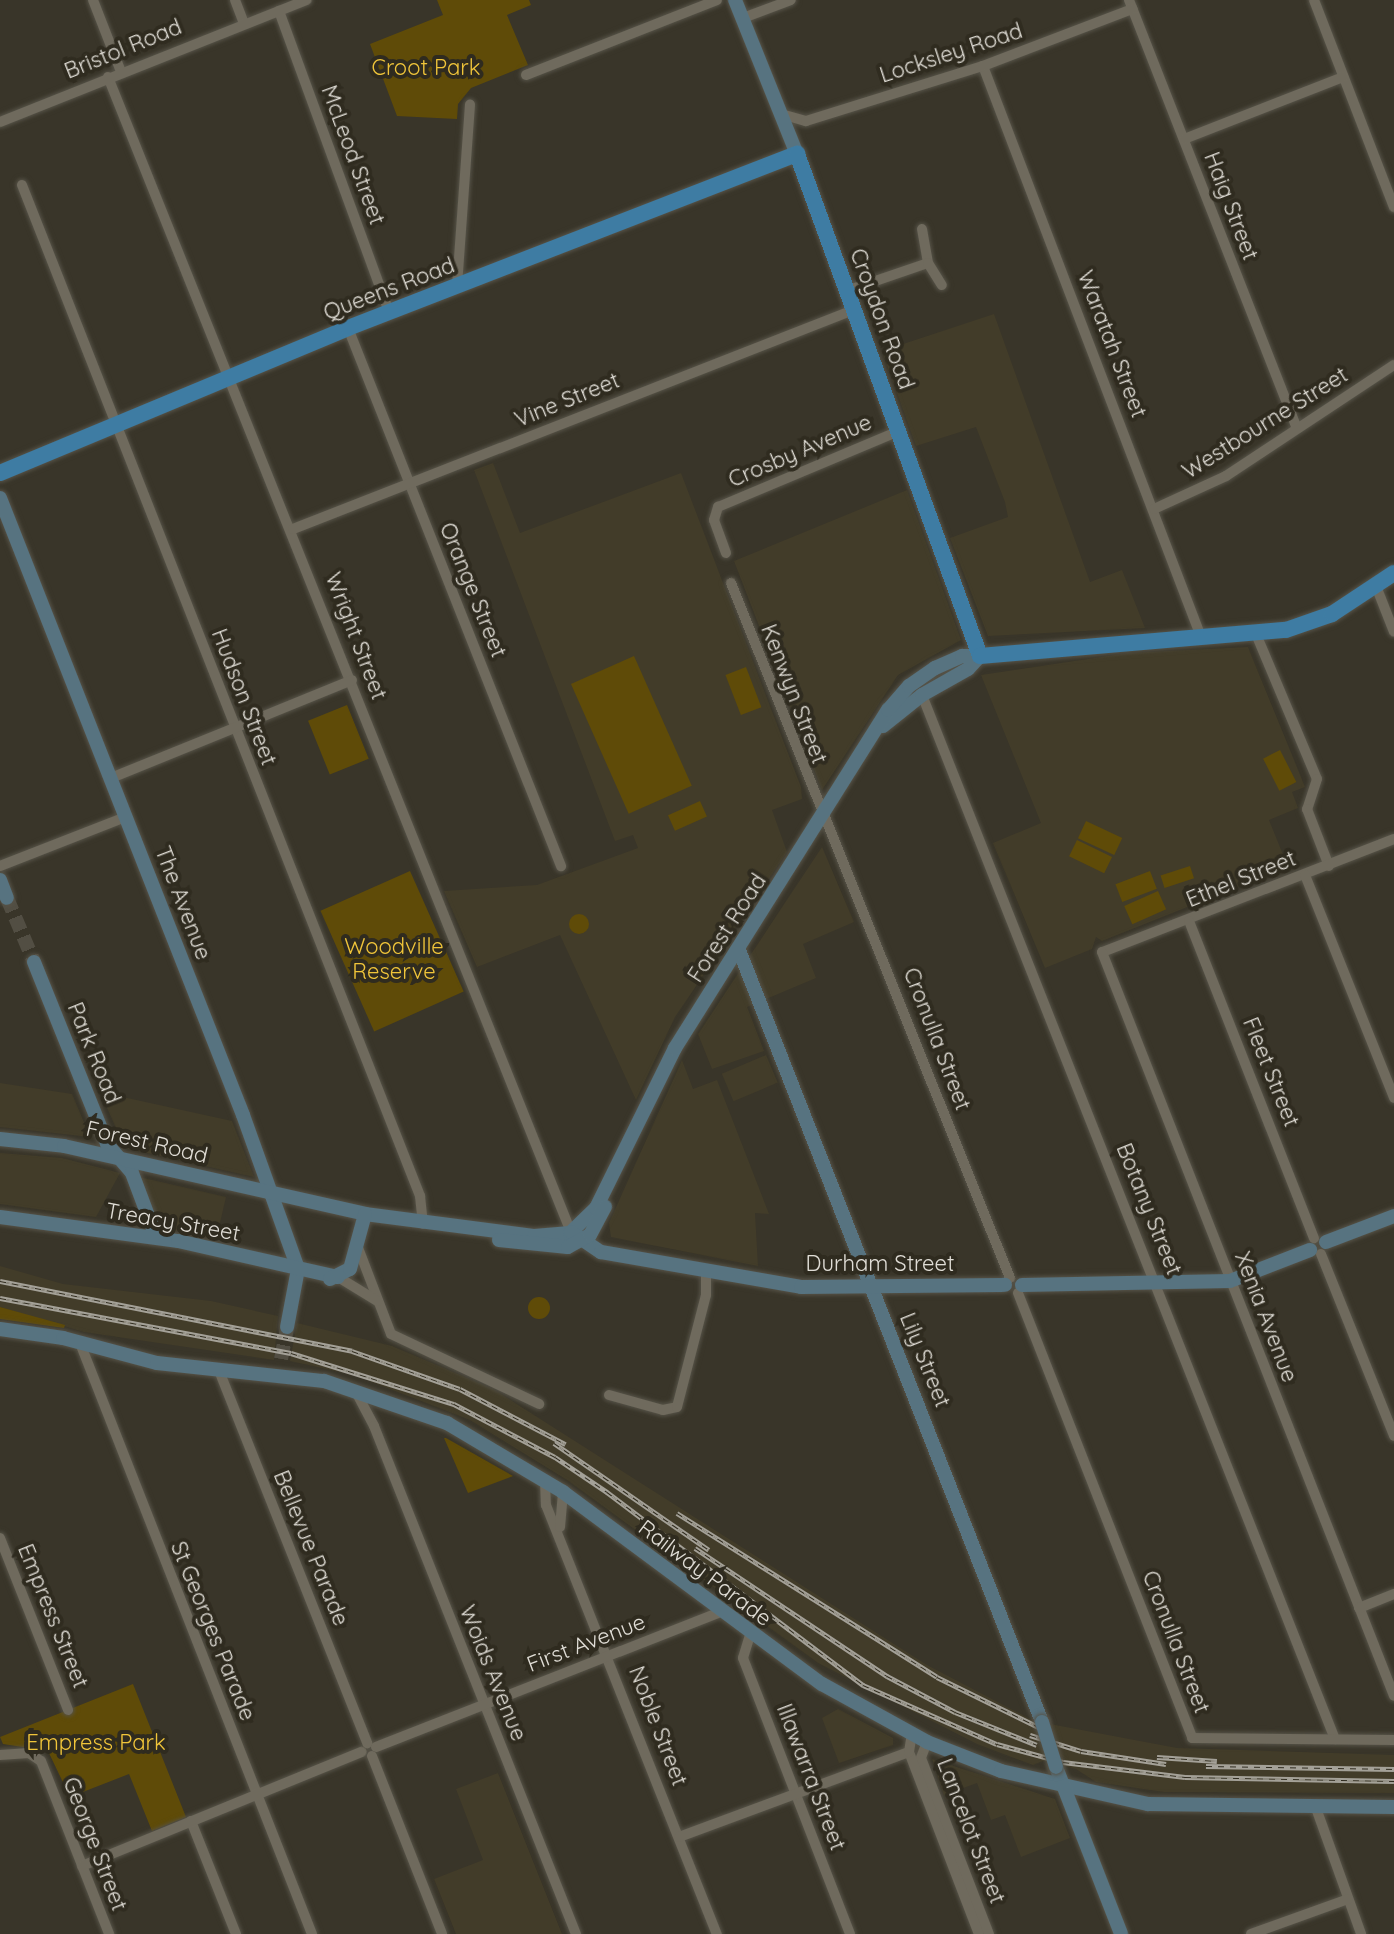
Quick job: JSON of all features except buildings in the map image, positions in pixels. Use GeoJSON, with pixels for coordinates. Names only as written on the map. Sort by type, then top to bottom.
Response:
{"type":"FeatureCollection","features":[{"type":"Feature","properties":{"kind":"main road","name":"Queens Road"},"geometry":{"type":"LineString","coordinates":[[0,473],[348,328],[797,154]]}},
{"type":"Feature","properties":{"kind":"main road","name":"Croydon Road"},"geometry":{"type":"LineString","coordinates":[[797,154],[980,656]]}},
{"type":"Feature","properties":{"kind":"main road"},"geometry":{"type":"LineString","coordinates":[[764,167],[785,171],[811,189]]}},
{"type":"Feature","properties":{"kind":"main road","name":"Forest Road"},"geometry":{"type":"LineString","coordinates":[[980,656],[1256,634],[1318,620],[1394,573]]}},
{"type":"Feature","properties":{"kind":"street"},"geometry":{"type":"LineString","coordinates":[[93,0],[121,72]]}},
{"type":"Feature","properties":{"kind":"street"},"geometry":{"type":"LineString","coordinates":[[235,0],[244,23]]}},
{"type":"Feature","properties":{"kind":"street","name":"Bristol Road"},"geometry":{"type":"LineString","coordinates":[[0,122],[307,0]]}},
{"type":"Feature","properties":{"kind":"street"},"geometry":{"type":"LineString","coordinates":[[526,75],[717,0]]}},
{"type":"Feature","properties":{"kind":"street","name":"Croydon Road"},"geometry":{"type":"LineString","coordinates":[[735,0],[797,154]]}},
{"type":"Feature","properties":{"kind":"street"},"geometry":{"type":"LineString","coordinates":[[743,18],[791,0]]}},
{"type":"Feature","properties":{"kind":"street"},"geometry":{"type":"LineString","coordinates":[[1314,0],[1394,207]]}},
{"type":"Feature","properties":{"kind":"street","name":"Locksley Road"},"geometry":{"type":"LineString","coordinates":[[781,114],[806,121],[983,66],[1130,4]]}},
{"type":"Feature","properties":{"kind":"street","name":"Haig Street"},"geometry":{"type":"LineString","coordinates":[[1130,4],[1296,426]]}},
{"type":"Feature","properties":{"kind":"street","name":"McLeod Street"},"geometry":{"type":"LineString","coordinates":[[279,11],[389,312]]}},
{"type":"Feature","properties":{"kind":"street","name":"Waratah Street"},"geometry":{"type":"LineString","coordinates":[[983,66],[1201,637]]}},
{"type":"Feature","properties":{"kind":"street","name":"Wright Street"},"geometry":{"type":"LineString","coordinates":[[108,77],[293,529],[564,1212],[580,1234]]}},
{"type":"Feature","properties":{"kind":"street"},"geometry":{"type":"LineString","coordinates":[[1184,139],[1343,77]]}},
{"type":"Feature","properties":{"kind":"street"},"geometry":{"type":"LineString","coordinates":[[457,286],[470,104]]}},
{"type":"Feature","properties":{"kind":"street","name":"Hudson Street"},"geometry":{"type":"LineString","coordinates":[[22,185],[423,1203],[423,1224]]}},
{"type":"Feature","properties":{"kind":"street"},"geometry":{"type":"LineString","coordinates":[[922,229],[928,263],[942,285]]}},
{"type":"Feature","properties":{"kind":"street"},"geometry":{"type":"LineString","coordinates":[[849,290],[928,263]]}},
{"type":"Feature","properties":{"kind":"street","name":"Vine Street"},"geometry":{"type":"LineString","coordinates":[[293,529],[856,309]]}},
{"type":"Feature","properties":{"kind":"street","name":"Orange Street"},"geometry":{"type":"LineString","coordinates":[[348,328],[561,866]]}},
{"type":"Feature","properties":{"kind":"street","name":"Westbourne Street"},"geometry":{"type":"LineString","coordinates":[[1154,509],[1226,476],[1296,426],[1394,365]]}},
{"type":"Feature","properties":{"kind":"street","name":"Crosby Avenue"},"geometry":{"type":"LineString","coordinates":[[726,553],[714,520],[718,507],[899,431]]}},
{"type":"Feature","properties":{"kind":"street","name":"The Avenue"},"geometry":{"type":"LineString","coordinates":[[0,498],[272,1194],[298,1269]]}},
{"type":"Feature","properties":{"kind":"street","name":"Kenwyn Street"},"geometry":{"type":"LineString","coordinates":[[731,583],[817,807],[825,815]]}},
{"type":"Feature","properties":{"kind":"street"},"geometry":{"type":"LineString","coordinates":[[1376,586],[1394,632]]}},
{"type":"Feature","properties":{"kind":"street"},"geometry":{"type":"LineString","coordinates":[[1256,634],[1317,779],[1307,809],[1329,866]]}},
{"type":"Feature","properties":{"kind":"street","name":"Forest Road"},"geometry":{"type":"LineString","coordinates":[[0,1139],[119,1157],[385,1218],[547,1237],[580,1234],[624,1154],[675,1048],[825,815],[888,710],[915,681],[962,656],[980,656]]}},
{"type":"Feature","properties":{"kind":"street","name":"Forest Road"},"geometry":{"type":"LineString","coordinates":[[877,732],[922,695],[968,669],[980,656]]}},
{"type":"Feature","properties":{"kind":"street"},"geometry":{"type":"LineString","coordinates":[[111,778],[352,680]]}},
{"type":"Feature","properties":{"kind":"street","name":"Botany Street"},"geometry":{"type":"LineString","coordinates":[[922,695],[1335,1739]]}},
{"type":"Feature","properties":{"kind":"street","name":"Cronulla Street"},"geometry":{"type":"LineString","coordinates":[[825,815],[1192,1738],[1335,1739]]}},
{"type":"Feature","properties":{"kind":"street"},"geometry":{"type":"LineString","coordinates":[[0,866],[126,817]]}},
{"type":"Feature","properties":{"kind":"street","name":"Ethel Street"},"geometry":{"type":"LineString","coordinates":[[1102,952],[1189,921],[1394,839]]}},
{"type":"Feature","properties":{"kind":"street"},"geometry":{"type":"LineString","coordinates":[[1305,875],[1394,1098]]}},
{"type":"Feature","properties":{"kind":"street"},"geometry":{"type":"LineString","coordinates":[[0,880],[7,898]]}},
{"type":"Feature","properties":{"kind":"street","name":"Fleet Street"},"geometry":{"type":"LineString","coordinates":[[1189,921],[1394,1436]]}},
{"type":"Feature","properties":{"kind":"street","name":"Lily Street"},"geometry":{"type":"LineString","coordinates":[[739,950],[1042,1722],[1056,1767],[1121,1934]]}},
{"type":"Feature","properties":{"kind":"street","name":"Xenia Avenue"},"geometry":{"type":"LineString","coordinates":[[1102,952],[1394,1696]]}},
{"type":"Feature","properties":{"kind":"street","name":"Park Road"},"geometry":{"type":"LineString","coordinates":[[34,962],[103,1136],[134,1177],[153,1229],[178,1241]]}},
{"type":"Feature","properties":{"kind":"street"},"geometry":{"type":"LineString","coordinates":[[293,1296],[306,1280],[338,1277],[350,1269],[365,1214]]}},
{"type":"Feature","properties":{"kind":"street","name":"Durham Street"},"geometry":{"type":"LineString","coordinates":[[580,1234],[613,1255],[810,1288],[1157,1283],[1230,1281],[1394,1216]]}},
{"type":"Feature","properties":{"kind":"street","name":"Treacy Street"},"geometry":{"type":"LineString","coordinates":[[0,1217],[178,1241],[338,1277]]}},
{"type":"Feature","properties":{"kind":"street"},"geometry":{"type":"LineString","coordinates":[[358,1241],[385,1218]]}},
{"type":"Feature","properties":{"kind":"street"},"geometry":{"type":"LineString","coordinates":[[358,1241],[388,1330],[401,1340],[539,1404]]}},
{"type":"Feature","properties":{"kind":"street"},"geometry":{"type":"LineString","coordinates":[[262,1261],[278,1259],[287,1243]]}},
{"type":"Feature","properties":{"kind":"street"},"geometry":{"type":"LineString","coordinates":[[262,1261],[287,1274],[293,1296]]}},
{"type":"Feature","properties":{"kind":"street"},"geometry":{"type":"LineString","coordinates":[[287,1327],[298,1269]]}},
{"type":"Feature","properties":{"kind":"street"},"geometry":{"type":"LineString","coordinates":[[609,1395],[663,1410],[677,1407],[706,1295],[706,1271]]}},
{"type":"Feature","properties":{"kind":"street"},"geometry":{"type":"LineString","coordinates":[[355,1286],[370,1274]]}},
{"type":"Feature","properties":{"kind":"street"},"geometry":{"type":"LineString","coordinates":[[338,1277],[377,1301]]}},
{"type":"Feature","properties":{"kind":"street","name":"Railway Parade"},"geometry":{"type":"LineString","coordinates":[[0,1329],[80,1343],[157,1363],[218,1368],[280,1366],[379,1397],[469,1434],[563,1492],[750,1635],[822,1684],[912,1734],[919,1749],[1064,1788],[1162,1805],[1394,1807]]}},
{"type":"Feature","properties":{"kind":"street","name":"St Georges Parade"},"geometry":{"type":"LineString","coordinates":[[80,1343],[312,1934]]}},
{"type":"Feature","properties":{"kind":"street","name":"Bellevue Parade"},"geometry":{"type":"LineString","coordinates":[[218,1368],[442,1934]]}},
{"type":"Feature","properties":{"kind":"street","name":"Woids Avenue"},"geometry":{"type":"LineString","coordinates":[[352,1389],[374,1426],[576,1934]]}},
{"type":"Feature","properties":{"kind":"street"},"geometry":{"type":"LineString","coordinates":[[374,1426],[379,1397]]}},
{"type":"Feature","properties":{"kind":"street","name":"Noble Street"},"geometry":{"type":"LineString","coordinates":[[545,1480],[546,1505],[561,1533],[717,1934]]}},
{"type":"Feature","properties":{"kind":"street","name":"Noble Street"},"geometry":{"type":"LineString","coordinates":[[561,1533],[563,1492]]}},
{"type":"Feature","properties":{"kind":"street","name":"Empress Street"},"geometry":{"type":"LineString","coordinates":[[0,1538],[68,1710]]}},
{"type":"Feature","properties":{"kind":"street"},"geometry":{"type":"LineString","coordinates":[[1359,1608],[1394,1594]]}},
{"type":"Feature","properties":{"kind":"street","name":"First Avenue"},"geometry":{"type":"LineString","coordinates":[[82,1866],[369,1749],[720,1612]]}},
{"type":"Feature","properties":{"kind":"street","name":"Illawarra Street"},"geometry":{"type":"LineString","coordinates":[[750,1635],[743,1658],[850,1934]]}},
{"type":"Feature","properties":{"kind":"street"},"geometry":{"type":"LineString","coordinates":[[1335,1739],[1394,1740]]}},
{"type":"Feature","properties":{"kind":"street"},"geometry":{"type":"LineString","coordinates":[[679,1837],[919,1749]]}},
{"type":"Feature","properties":{"kind":"street","name":"Lancelot Street"},"geometry":{"type":"LineString","coordinates":[[919,1749],[979,1934]]}},
{"type":"Feature","properties":{"kind":"street","name":"Lancelot Street"},"geometry":{"type":"LineString","coordinates":[[919,1749],[989,1934]]}},
{"type":"Feature","properties":{"kind":"street","name":"George Street"},"geometry":{"type":"LineString","coordinates":[[2,1755],[31,1754],[41,1761],[109,1934]]}},
{"type":"Feature","properties":{"kind":"street"},"geometry":{"type":"LineString","coordinates":[[1316,1808],[1361,1934]]}},
{"type":"Feature","properties":{"kind":"street"},"geometry":{"type":"LineString","coordinates":[[191,1821],[236,1934]]}},
{"type":"Feature","properties":{"kind":"street"},"geometry":{"type":"LineString","coordinates":[[1251,1934],[1348,1899]]}},
{"type":"Feature","properties":{"kind":"shaded area"},"geometry":{"type":"Polygon","coordinates":[[[994,314],[1090,582],[1122,570],[1145,628],[988,636],[950,538],[1008,517],[1005,502],[976,427],[916,446],[882,351],[994,314]]]}},
{"type":"Feature","properties":{"kind":"shaded area"},"geometry":{"type":"Polygon","coordinates":[[[493,463],[520,533],[681,473],[801,787],[802,799],[772,810],[787,852],[675,1017],[636,1100],[560,935],[477,967],[444,891],[537,885],[638,848],[633,835],[615,841],[474,470],[493,463]]]}},
{"type":"Feature","properties":{"kind":"shaded area"},"geometry":{"type":"Polygon","coordinates":[[[907,490],[961,640],[898,675],[822,790],[734,561],[907,490]]]}},
{"type":"Feature","properties":{"kind":"shaded area"},"geometry":{"type":"Polygon","coordinates":[[[1248,647],[1305,787],[1292,792],[1298,808],[1269,820],[1288,867],[1102,941],[1096,937],[1092,949],[1045,968],[993,843],[1041,823],[981,675],[1128,653],[1248,647]]]}},
{"type":"Feature","properties":{"kind":"shaded area"},"geometry":{"type":"Polygon","coordinates":[[[822,847],[854,922],[803,944],[816,978],[747,1007],[764,1051],[712,1069],[698,1034],[822,847]]]}},
{"type":"Feature","properties":{"kind":"shaded area"},"geometry":{"type":"Polygon","coordinates":[[[766,1055],[778,1083],[734,1101],[722,1074],[766,1055]]]}},
{"type":"Feature","properties":{"kind":"shaded area"},"geometry":{"type":"Polygon","coordinates":[[[682,1060],[693,1089],[717,1080],[769,1214],[755,1213],[758,1266],[611,1237],[609,1223],[682,1060]]]}},
{"type":"Feature","properties":{"kind":"shaded area"},"geometry":{"type":"Polygon","coordinates":[[[0,1083],[72,1094],[90,1137],[0,1127],[0,1083]]]}},
{"type":"Feature","properties":{"kind":"shaded area"},"geometry":{"type":"Polygon","coordinates":[[[100,1092],[232,1121],[254,1177],[125,1148],[100,1092]]]}},
{"type":"Feature","properties":{"kind":"shaded area"},"geometry":{"type":"Polygon","coordinates":[[[0,1153],[62,1158],[120,1173],[96,1217],[0,1204],[0,1153]]]}},
{"type":"Feature","properties":{"kind":"shaded area"},"geometry":{"type":"Polygon","coordinates":[[[139,1177],[226,1197],[216,1240],[160,1227],[139,1177]]]}},
{"type":"Feature","properties":{"kind":"shaded area"},"geometry":{"type":"Polygon","coordinates":[[[0,1266],[63,1284],[211,1301],[278,1316],[274,1360],[84,1332],[0,1307],[0,1266]]]}},
{"type":"Feature","properties":{"kind":"shaded area"},"geometry":{"type":"Polygon","coordinates":[[[297,1323],[392,1346],[493,1389],[927,1665],[1034,1721],[1177,1748],[1394,1755],[1394,1793],[1164,1792],[1096,1782],[1076,1769],[1043,1761],[1033,1765],[977,1744],[818,1663],[567,1480],[470,1420],[354,1375],[290,1361],[297,1323]]]}},
{"type":"Feature","properties":{"kind":"shaded area"},"geometry":{"type":"Polygon","coordinates":[[[838,1709],[893,1738],[893,1745],[839,1763],[822,1718],[838,1709]]]}},
{"type":"Feature","properties":{"kind":"shaded area"},"geometry":{"type":"Polygon","coordinates":[[[932,1759],[1055,1799],[1070,1838],[1021,1857],[1005,1815],[991,1820],[977,1783],[944,1795],[932,1759]]]}},
{"type":"Feature","properties":{"kind":"shaded area"},"geometry":{"type":"Polygon","coordinates":[[[498,1773],[562,1934],[456,1934],[434,1879],[483,1860],[456,1789],[498,1773]]]}},
{"type":"Feature","properties":{"kind":"green space","name":"Croot Park"},"geometry":{"type":"Polygon","coordinates":[[[437,0],[529,0],[531,5],[507,15],[528,65],[471,88],[458,104],[457,119],[397,116],[370,44],[443,15],[437,0]]]}},
{"type":"Feature","properties":{"kind":"green space"},"geometry":{"type":"Polygon","coordinates":[[[634,656],[692,786],[629,814],[571,684],[634,656]]]}},
{"type":"Feature","properties":{"kind":"green space"},"geometry":{"type":"Polygon","coordinates":[[[746,667],[761,707],[741,715],[725,675],[746,667]]]}},
{"type":"Feature","properties":{"kind":"green space"},"geometry":{"type":"Polygon","coordinates":[[[347,705],[369,759],[330,775],[308,721],[347,705]]]}},
{"type":"Feature","properties":{"kind":"green space"},"geometry":{"type":"Polygon","coordinates":[[[1280,750],[1296,782],[1279,791],[1263,759],[1280,750]]]}},
{"type":"Feature","properties":{"kind":"green space"},"geometry":{"type":"Polygon","coordinates":[[[700,801],[707,817],[675,831],[668,815],[700,801]]]}},
{"type":"Feature","properties":{"kind":"green space"},"geometry":{"type":"Polygon","coordinates":[[[1086,821],[1122,838],[1114,855],[1078,838],[1086,821]]]}},
{"type":"Feature","properties":{"kind":"green space"},"geometry":{"type":"Polygon","coordinates":[[[1077,840],[1112,857],[1104,873],[1069,856],[1077,840]]]}},
{"type":"Feature","properties":{"kind":"green space"},"geometry":{"type":"Polygon","coordinates":[[[1190,866],[1194,878],[1165,888],[1161,876],[1190,866]]]}},
{"type":"Feature","properties":{"kind":"green space","name":"Woodville Reserve"},"geometry":{"type":"Polygon","coordinates":[[[410,871],[464,992],[374,1031],[320,911],[410,871]]]}},
{"type":"Feature","properties":{"kind":"green space"},"geometry":{"type":"Polygon","coordinates":[[[1150,871],[1157,889],[1122,902],[1115,884],[1150,871]]]}},
{"type":"Feature","properties":{"kind":"green space"},"geometry":{"type":"Polygon","coordinates":[[[1158,891],[1166,909],[1132,924],[1124,906],[1158,891]]]}},
{"type":"Feature","properties":{"kind":"green space"},"geometry":{"type":"Polygon","coordinates":[[[579,914],[586,917],[589,924],[586,931],[579,934],[572,931],[569,924],[572,917],[579,914]]]}},
{"type":"Feature","properties":{"kind":"green space"},"geometry":{"type":"Polygon","coordinates":[[[539,1297],[547,1300],[550,1308],[547,1316],[539,1319],[531,1316],[528,1308],[531,1300],[539,1297]]]}},
{"type":"Feature","properties":{"kind":"green space"},"geometry":{"type":"Polygon","coordinates":[[[0,1307],[65,1325],[64,1328],[0,1319],[0,1307]]]}},
{"type":"Feature","properties":{"kind":"green space"},"geometry":{"type":"Polygon","coordinates":[[[446,1438],[513,1476],[468,1493],[446,1438]]]}},
{"type":"Feature","properties":{"kind":"green space","name":"Empress Park"},"geometry":{"type":"Polygon","coordinates":[[[133,1684],[186,1817],[152,1831],[129,1774],[70,1797],[48,1751],[3,1744],[0,1737],[133,1684]]]}},
{"type":"Feature","properties":{"kind":"tunnel"},"geometry":{"type":"LineString","coordinates":[[7,898],[34,962]]}},
{"type":"Feature","properties":{"kind":"tunnel"},"geometry":{"type":"LineString","coordinates":[[281,1359],[287,1327]]}},
{"type":"Feature","properties":{"kind":"railway"},"geometry":{"type":"LineString","coordinates":[[0,1281],[352,1351],[460,1389],[565,1444]]}},
{"type":"Feature","properties":{"kind":"railway"},"geometry":{"type":"LineString","coordinates":[[0,1298],[291,1353],[454,1404],[555,1457],[607,1492],[863,1685],[997,1744],[1063,1762],[1185,1777],[1394,1781]]}},
{"type":"Feature","properties":{"kind":"railway"},"geometry":{"type":"LineString","coordinates":[[554,1443],[709,1550]]}},
{"type":"Feature","properties":{"kind":"railway"},"geometry":{"type":"LineString","coordinates":[[677,1513],[937,1677],[1049,1732]]}},
{"type":"Feature","properties":{"kind":"railway"},"geometry":{"type":"LineString","coordinates":[[695,1548],[887,1676],[955,1712],[1037,1745]]}},
{"type":"Feature","properties":{"kind":"railway"},"geometry":{"type":"LineString","coordinates":[[1030,1735],[1081,1751],[1166,1764]]}},
{"type":"Feature","properties":{"kind":"railway"},"geometry":{"type":"LineString","coordinates":[[1157,1757],[1217,1761]]}},
{"type":"Feature","properties":{"kind":"railway"},"geometry":{"type":"LineString","coordinates":[[1206,1766],[1394,1769]]}}]}
